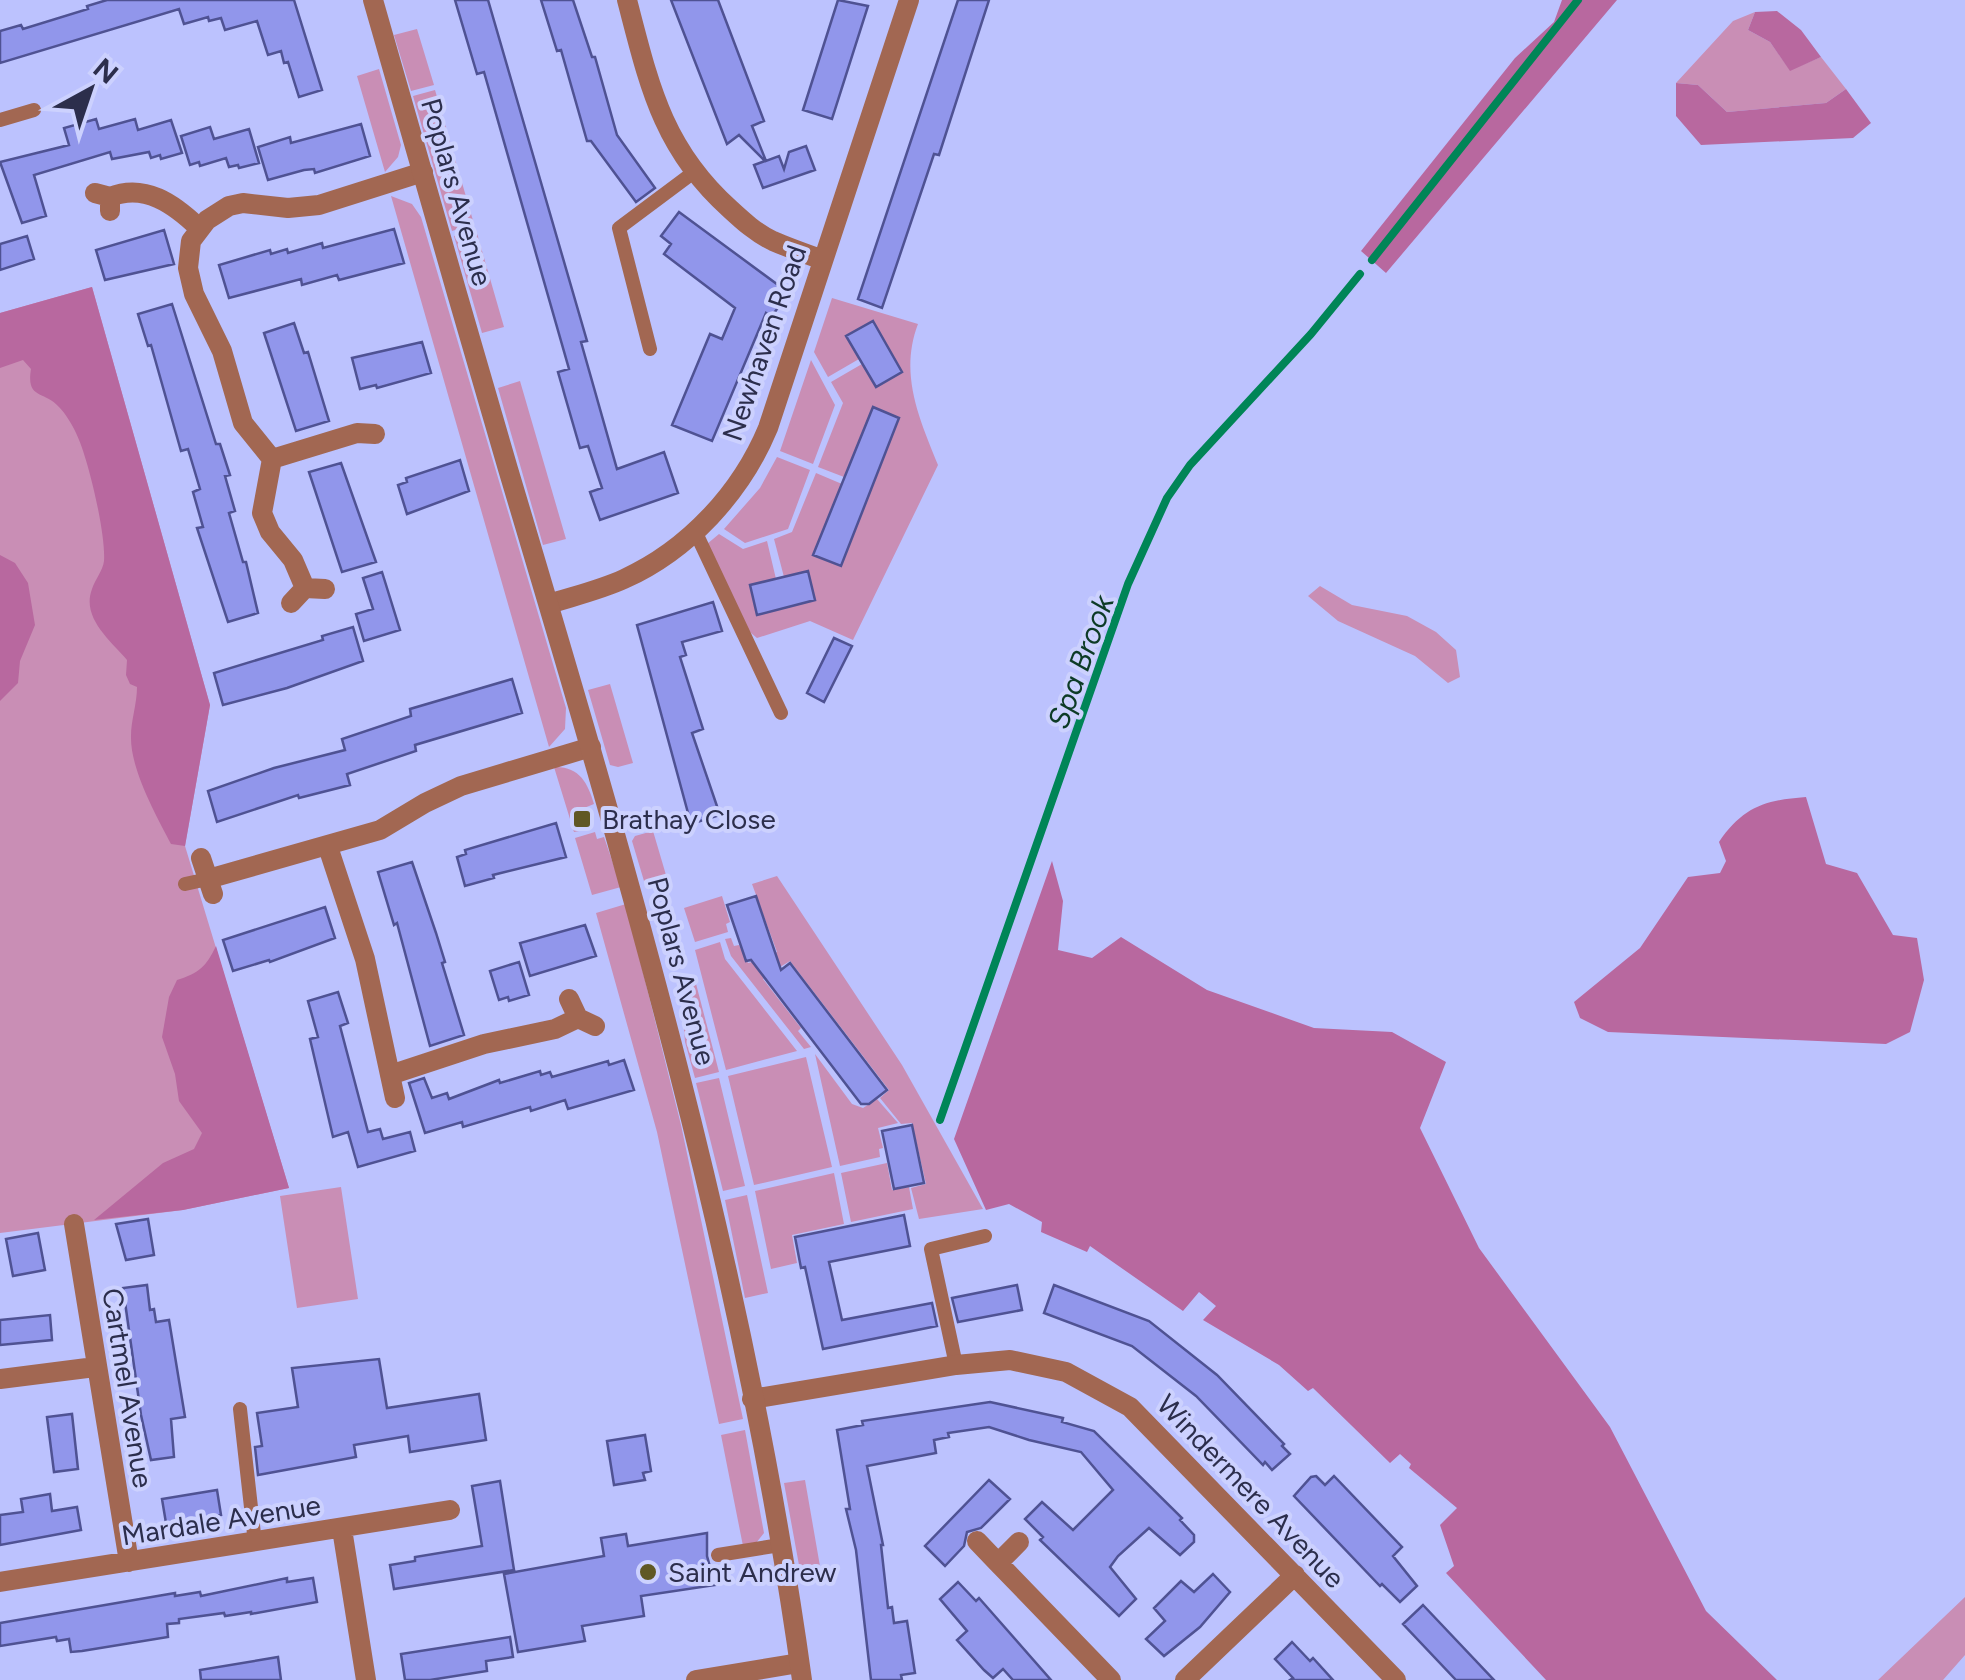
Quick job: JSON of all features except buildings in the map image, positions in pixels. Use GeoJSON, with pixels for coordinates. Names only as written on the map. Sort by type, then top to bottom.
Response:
{"type":"FeatureCollection","features":[{"type":"Feature","properties":{"kind":"street","name":"Poplars Avenue"},"geometry":{"type":"LineString","coordinates":[[372,0],[634,892],[683,1084],[752,1399],[800,1672]]}},
{"type":"Feature","properties":{"kind":"street"},"geometry":{"type":"LineString","coordinates":[[627,0],[653,94],[676,148],[694,172],[746,224],[771,240],[822,260]]}},
{"type":"Feature","properties":{"kind":"street","name":"Newhaven Road"},"geometry":{"type":"LineString","coordinates":[[549,604],[627,578],[695,531],[730,494],[760,447],[909,0]]}},
{"type":"Feature","properties":{"kind":"street"},"geometry":{"type":"LineString","coordinates":[[307,593],[293,560],[270,532],[262,512],[272,459],[243,423],[222,351],[190,281],[188,254],[199,228],[229,206],[319,205],[423,172]]}},
{"type":"Feature","properties":{"kind":"street"},"geometry":{"type":"LineString","coordinates":[[105,200],[132,191],[161,199],[199,228]]}},
{"type":"Feature","properties":{"kind":"street"},"geometry":{"type":"LineString","coordinates":[[272,459],[357,433],[375,434]]}},
{"type":"Feature","properties":{"kind":"street"},"geometry":{"type":"LineString","coordinates":[[201,858],[211,887],[380,830],[461,786],[591,746]]}},
{"type":"Feature","properties":{"kind":"street"},"geometry":{"type":"LineString","coordinates":[[328,847],[365,959],[395,1098]]}},
{"type":"Feature","properties":{"kind":"street"},"geometry":{"type":"LineString","coordinates":[[390,1074],[484,1044],[555,1029],[581,1014]]}},
{"type":"Feature","properties":{"kind":"street","name":"Cartmel Avenue"},"geometry":{"type":"LineString","coordinates":[[74,1224],[129,1562]]}},
{"type":"Feature","properties":{"kind":"street","name":"Windermere Avenue"},"geometry":{"type":"LineString","coordinates":[[752,1399],[956,1364],[1010,1360],[1066,1372],[1130,1407],[1396,1680]]}},
{"type":"Feature","properties":{"kind":"street"},"geometry":{"type":"LineString","coordinates":[[0,1379],[95,1367]]}},
{"type":"Feature","properties":{"kind":"street","name":"Mardale Avenue"},"geometry":{"type":"LineString","coordinates":[[0,1582],[450,1510]]}},
{"type":"Feature","properties":{"kind":"street"},"geometry":{"type":"LineString","coordinates":[[342,1529],[366,1680]]}},
{"type":"Feature","properties":{"kind":"street"},"geometry":{"type":"LineString","coordinates":[[977,1541],[1111,1680]]}},
{"type":"Feature","properties":{"kind":"street"},"geometry":{"type":"LineString","coordinates":[[998,1563],[1019,1542]]}},
{"type":"Feature","properties":{"kind":"street"},"geometry":{"type":"LineString","coordinates":[[1185,1680],[1295,1575]]}},
{"type":"Feature","properties":{"kind":"street"},"geometry":{"type":"LineString","coordinates":[[696,1680],[800,1672]]}},
{"type":"Feature","properties":{"kind":"lane"},"geometry":{"type":"LineString","coordinates":[[0,120],[34,110]]}},
{"type":"Feature","properties":{"kind":"lane"},"geometry":{"type":"LineString","coordinates":[[650,349],[619,228],[694,172]]}},
{"type":"Feature","properties":{"kind":"lane"},"geometry":{"type":"LineString","coordinates":[[695,531],[782,713]]}},
{"type":"Feature","properties":{"kind":"lane"},"geometry":{"type":"LineString","coordinates":[[184,884],[211,887]]}},
{"type":"Feature","properties":{"kind":"lane"},"geometry":{"type":"LineString","coordinates":[[956,1364],[931,1249],[986,1236]]}},
{"type":"Feature","properties":{"kind":"lane"},"geometry":{"type":"LineString","coordinates":[[240,1409],[254,1542]]}},
{"type":"Feature","properties":{"kind":"lane"},"geometry":{"type":"LineString","coordinates":[[718,1555],[780,1545]]}},
{"type":"Feature","properties":{"kind":"shaded area"},"geometry":{"type":"Polygon","coordinates":[[[1562,0],[1617,0],[1386,273],[1361,251],[1515,58],[1554,22],[1562,0]]]}},
{"type":"Feature","properties":{"kind":"shaded area"},"geometry":{"type":"Polygon","coordinates":[[[1777,11],[1801,30],[1821,57],[1790,71],[1770,42],[1748,30],[1755,12],[1777,11]]]}},
{"type":"Feature","properties":{"kind":"shaded area"},"geometry":{"type":"Polygon","coordinates":[[[1755,12],[1748,30],[1770,42],[1790,70],[1821,57],[1846,89],[1826,103],[1727,112],[1698,85],[1676,83],[1733,21],[1755,12]]]}},
{"type":"Feature","properties":{"kind":"shaded area"},"geometry":{"type":"Polygon","coordinates":[[[417,29],[434,85],[411,91],[394,35],[417,29]]]}},
{"type":"Feature","properties":{"kind":"shaded area"},"geometry":{"type":"Polygon","coordinates":[[[379,69],[401,145],[398,157],[385,172],[357,76],[379,69]]]}},
{"type":"Feature","properties":{"kind":"shaded area"},"geometry":{"type":"Polygon","coordinates":[[[1676,83],[1698,85],[1727,112],[1826,103],[1846,89],[1871,123],[1853,138],[1701,145],[1676,116],[1676,83]]]}},
{"type":"Feature","properties":{"kind":"shaded area"},"geometry":{"type":"Polygon","coordinates":[[[435,90],[474,224],[452,231],[413,96],[435,90]]]}},
{"type":"Feature","properties":{"kind":"shaded area"},"geometry":{"type":"Polygon","coordinates":[[[391,196],[412,204],[421,217],[566,708],[565,729],[549,747],[391,196]]]}},
{"type":"Feature","properties":{"kind":"shaded area"},"geometry":{"type":"Polygon","coordinates":[[[476,230],[504,327],[482,333],[454,236],[476,230]]]}},
{"type":"Feature","properties":{"kind":"shaded area"},"geometry":{"type":"Polygon","coordinates":[[[92,287],[210,705],[185,846],[289,1188],[183,1210],[0,1233],[0,313],[92,287]]]}},
{"type":"Feature","properties":{"kind":"shaded area"},"geometry":{"type":"Polygon","coordinates":[[[92,287],[210,705],[185,846],[171,844],[145,792],[132,749],[137,687],[130,684],[126,675],[127,660],[99,628],[91,610],[92,589],[103,564],[104,549],[81,444],[61,409],[31,386],[31,369],[23,360],[0,368],[0,313],[92,287]]]}},
{"type":"Feature","properties":{"kind":"shaded area"},"geometry":{"type":"Polygon","coordinates":[[[832,298],[918,324],[910,361],[911,378],[918,413],[938,465],[853,640],[810,621],[757,638],[745,628],[707,544],[719,534],[743,549],[767,541],[776,579],[750,585],[758,615],[815,600],[807,571],[784,577],[774,539],[792,532],[816,473],[842,484],[841,565],[899,418],[873,407],[844,477],[818,467],[843,403],[831,382],[862,364],[876,387],[902,372],[872,321],[847,336],[859,359],[828,377],[814,352],[832,298]]]}},
{"type":"Feature","properties":{"kind":"shaded area"},"geometry":{"type":"Polygon","coordinates":[[[811,360],[835,405],[813,464],[780,451],[811,360]]]}},
{"type":"Feature","properties":{"kind":"shaded area"},"geometry":{"type":"Polygon","coordinates":[[[520,381],[566,539],[543,545],[498,388],[520,381]]]}},
{"type":"Feature","properties":{"kind":"shaded area"},"geometry":{"type":"Polygon","coordinates":[[[777,457],[810,470],[788,529],[745,543],[724,529],[760,488],[777,457]]]}},
{"type":"Feature","properties":{"kind":"shaded area"},"geometry":{"type":"Polygon","coordinates":[[[0,555],[15,563],[28,583],[35,625],[20,661],[18,683],[0,701],[0,555]]]}},
{"type":"Feature","properties":{"kind":"shaded area"},"geometry":{"type":"Polygon","coordinates":[[[1320,586],[1352,605],[1407,616],[1436,632],[1456,650],[1460,677],[1448,683],[1415,656],[1338,621],[1308,596],[1320,586]]]}},
{"type":"Feature","properties":{"kind":"shaded area"},"geometry":{"type":"Polygon","coordinates":[[[610,684],[633,763],[618,767],[610,765],[588,690],[610,684]]]}},
{"type":"Feature","properties":{"kind":"shaded area"},"geometry":{"type":"Polygon","coordinates":[[[554,767],[576,773],[592,796],[594,804],[574,812],[579,831],[574,832],[554,767]]]}},
{"type":"Feature","properties":{"kind":"shaded area"},"geometry":{"type":"Polygon","coordinates":[[[1806,797],[1826,864],[1857,873],[1893,935],[1917,938],[1924,980],[1910,1032],[1886,1044],[1608,1032],[1580,1018],[1574,1002],[1640,948],[1688,877],[1720,873],[1726,861],[1719,842],[1737,821],[1767,803],[1806,797]]]}},
{"type":"Feature","properties":{"kind":"shaded area"},"geometry":{"type":"Polygon","coordinates":[[[653,831],[666,875],[644,881],[632,841],[635,836],[653,831]]]}},
{"type":"Feature","properties":{"kind":"shaded area"},"geometry":{"type":"Polygon","coordinates":[[[595,832],[597,839],[604,837],[621,887],[592,895],[575,838],[595,832]]]}},
{"type":"Feature","properties":{"kind":"shaded area"},"geometry":{"type":"Polygon","coordinates":[[[1052,861],[1063,901],[1058,950],[1092,958],[1121,937],[1207,990],[1314,1028],[1392,1032],[1446,1062],[1420,1128],[1479,1248],[1610,1427],[1706,1611],[1777,1680],[1546,1680],[1446,1573],[1454,1566],[1440,1525],[1457,1508],[1409,1468],[1411,1464],[1400,1454],[1390,1463],[1313,1388],[1308,1391],[1279,1365],[1203,1320],[1216,1306],[1199,1292],[1183,1311],[1090,1246],[1087,1252],[1041,1232],[1042,1222],[1009,1204],[986,1210],[954,1139],[1052,861]]]}},
{"type":"Feature","properties":{"kind":"shaded area"},"geometry":{"type":"Polygon","coordinates":[[[777,876],[902,1065],[983,1209],[919,1219],[911,1188],[926,1184],[912,1123],[901,1124],[880,1098],[889,1090],[790,961],[780,967],[769,955],[777,952],[752,884],[777,876]]]}},
{"type":"Feature","properties":{"kind":"shaded area"},"geometry":{"type":"Polygon","coordinates":[[[722,896],[730,922],[726,924],[728,932],[695,942],[684,908],[722,896]]]}},
{"type":"Feature","properties":{"kind":"shaded area"},"geometry":{"type":"Polygon","coordinates":[[[626,904],[681,1125],[743,1419],[719,1424],[657,1132],[596,913],[626,904]]]}},
{"type":"Feature","properties":{"kind":"shaded area"},"geometry":{"type":"Polygon","coordinates":[[[731,938],[748,963],[761,960],[770,973],[763,979],[811,1047],[804,1049],[731,956],[725,939],[731,938]]]}},
{"type":"Feature","properties":{"kind":"shaded area"},"geometry":{"type":"Polygon","coordinates":[[[720,942],[725,959],[797,1051],[726,1070],[695,950],[720,942]]]}},
{"type":"Feature","properties":{"kind":"shaded area"},"geometry":{"type":"Polygon","coordinates":[[[216,946],[289,1188],[183,1210],[94,1220],[163,1163],[194,1149],[202,1133],[179,1101],[175,1074],[162,1037],[169,997],[177,980],[201,968],[216,946]]]}},
{"type":"Feature","properties":{"kind":"shaded area"},"geometry":{"type":"Polygon","coordinates":[[[694,976],[719,1072],[695,1078],[685,1042],[681,992],[687,990],[684,978],[694,976]]]}},
{"type":"Feature","properties":{"kind":"shaded area"},"geometry":{"type":"Polygon","coordinates":[[[815,1054],[852,1104],[863,1108],[877,1099],[898,1123],[878,1128],[883,1148],[879,1149],[880,1157],[840,1166],[815,1054]]]}},
{"type":"Feature","properties":{"kind":"shaded area"},"geometry":{"type":"Polygon","coordinates":[[[806,1057],[832,1167],[754,1185],[728,1076],[806,1057]]]}},
{"type":"Feature","properties":{"kind":"shaded area"},"geometry":{"type":"Polygon","coordinates":[[[719,1078],[745,1186],[723,1191],[696,1083],[719,1078]]]}},
{"type":"Feature","properties":{"kind":"shaded area"},"geometry":{"type":"Polygon","coordinates":[[[887,1163],[892,1190],[909,1187],[913,1209],[851,1222],[841,1173],[887,1163]]]}},
{"type":"Feature","properties":{"kind":"shaded area"},"geometry":{"type":"Polygon","coordinates":[[[834,1173],[844,1224],[792,1235],[797,1263],[771,1269],[755,1191],[834,1173]]]}},
{"type":"Feature","properties":{"kind":"shaded area"},"geometry":{"type":"Polygon","coordinates":[[[341,1187],[358,1299],[297,1308],[280,1196],[341,1187]]]}},
{"type":"Feature","properties":{"kind":"shaded area"},"geometry":{"type":"Polygon","coordinates":[[[747,1195],[768,1293],[745,1298],[725,1200],[747,1195]]]}},
{"type":"Feature","properties":{"kind":"shaded area"},"geometry":{"type":"Polygon","coordinates":[[[745,1430],[764,1533],[756,1543],[743,1546],[721,1435],[745,1430]]]}},
{"type":"Feature","properties":{"kind":"shaded area"},"geometry":{"type":"Polygon","coordinates":[[[805,1480],[821,1572],[801,1576],[784,1483],[805,1480]]]}},
{"type":"Feature","properties":{"kind":"shaded area"},"geometry":{"type":"Polygon","coordinates":[[[1965,1597],[1965,1655],[1943,1680],[1878,1680],[1965,1597]]]}},
{"type":"Feature","properties":{"kind":"waterway","name":"Spa Brook"},"geometry":{"type":"LineString","coordinates":[[1372,260],[1578,0]]}},
{"type":"Feature","properties":{"kind":"waterway","name":"Spa Brook"},"geometry":{"type":"LineString","coordinates":[[940,1120],[1128,584],[1167,498],[1190,465],[1311,334],[1360,274]]}},
{"type":"Feature","properties":{"kind":"place","name":"Brathay Close"},"geometry":{"type":"Point","coordinates":[582,819]}},
{"type":"Feature","properties":{"kind":"place","name":"Saint Andrew"},"geometry":{"type":"Point","coordinates":[648,1572]}}]}
